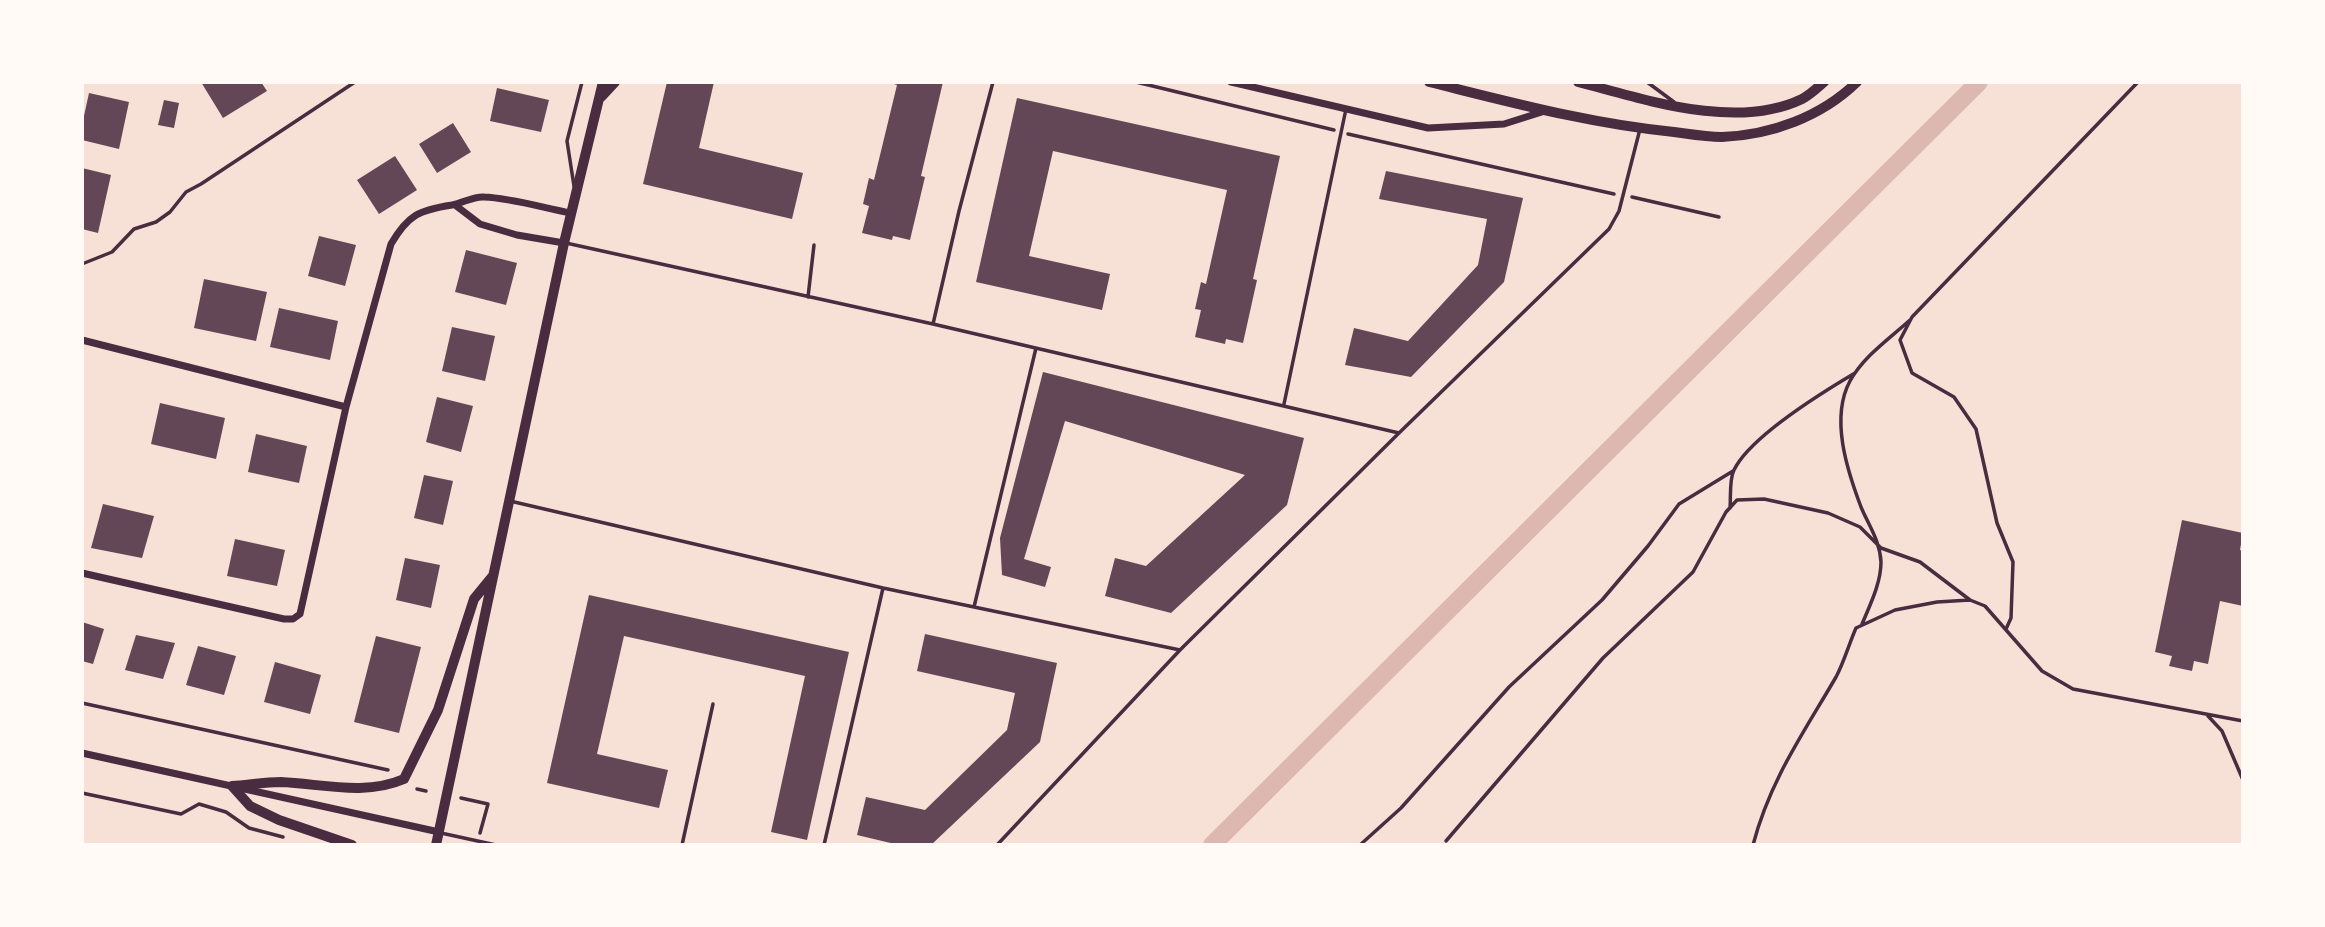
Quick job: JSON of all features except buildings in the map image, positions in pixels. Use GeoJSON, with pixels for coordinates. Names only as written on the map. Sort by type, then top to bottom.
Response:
{"type":"FeatureCollection","features":[{"type":"Feature","properties":{"kind":"street"},"geometry":{"type":"LineString","coordinates":[[436,845],[564,243],[603,82]]}},
{"type":"Feature","properties":{"kind":"street"},"geometry":{"type":"LineString","coordinates":[[600,97],[615,82]]}},
{"type":"Feature","properties":{"kind":"street"},"geometry":{"type":"LineString","coordinates":[[1231,82],[1428,128],[1504,124],[1546,111]]}},
{"type":"Feature","properties":{"kind":"street"},"geometry":{"type":"LineString","coordinates":[[1429,82],[1546,111],[1640,129],[1721,137],[1763,131],[1798,122],[1828,106],[1856,83]]}},
{"type":"Feature","properties":{"kind":"street"},"geometry":{"type":"LineString","coordinates":[[1578,82],[1681,108],[1726,113],[1770,109],[1803,99],[1824,82]]}},
{"type":"Feature","properties":{"kind":"street"},"geometry":{"type":"LineString","coordinates":[[82,573],[284,619],[293,619],[300,614],[346,407],[391,244],[402,226],[415,214],[431,208],[455,205],[482,196],[571,214]]}},
{"type":"Feature","properties":{"kind":"street"},"geometry":{"type":"LineString","coordinates":[[455,205],[480,224],[517,235],[564,243]]}},
{"type":"Feature","properties":{"kind":"street"},"geometry":{"type":"LineString","coordinates":[[82,340],[346,407]]}},
{"type":"Feature","properties":{"kind":"street"},"geometry":{"type":"LineString","coordinates":[[232,786],[278,782],[363,789],[404,779],[438,710],[474,599],[495,574]]}},
{"type":"Feature","properties":{"kind":"street"},"geometry":{"type":"LineString","coordinates":[[82,752],[439,832]]}},
{"type":"Feature","properties":{"kind":"street"},"geometry":{"type":"LineString","coordinates":[[232,786],[250,806],[278,820],[352,845]]}},
{"type":"Feature","properties":{"kind":"lane"},"geometry":{"type":"LineString","coordinates":[[575,197],[567,141],[582,82]]}},
{"type":"Feature","properties":{"kind":"lane"},"geometry":{"type":"LineString","coordinates":[[933,324],[993,82]]}},
{"type":"Feature","properties":{"kind":"lane"},"geometry":{"type":"LineString","coordinates":[[1647,82],[1681,108]]}},
{"type":"Feature","properties":{"kind":"lane"},"geometry":{"type":"LineString","coordinates":[[1284,404],[1346,109]]}},
{"type":"Feature","properties":{"kind":"lane"},"geometry":{"type":"LineString","coordinates":[[997,845],[1180,650],[1609,229],[1619,211],[1640,129]]}},
{"type":"Feature","properties":{"kind":"lane"},"geometry":{"type":"LineString","coordinates":[[564,243],[933,324],[1399,433]]}},
{"type":"Feature","properties":{"kind":"lane"},"geometry":{"type":"LineString","coordinates":[[808,297],[814,245]]}},
{"type":"Feature","properties":{"kind":"lane"},"geometry":{"type":"LineString","coordinates":[[974,607],[1036,348]]}},
{"type":"Feature","properties":{"kind":"lane"},"geometry":{"type":"LineString","coordinates":[[510,501],[883,588],[1180,650]]}},
{"type":"Feature","properties":{"kind":"lane"},"geometry":{"type":"LineString","coordinates":[[824,845],[883,588]]}},
{"type":"Feature","properties":{"kind":"lane"},"geometry":{"type":"LineString","coordinates":[[682,845],[713,704]]}},
{"type":"Feature","properties":{"kind":"lane"},"geometry":{"type":"LineString","coordinates":[[439,832],[496,845]]}},
{"type":"Feature","properties":{"kind":"path"},"geometry":{"type":"LineString","coordinates":[[82,264],[112,252],[134,229],[156,222],[170,212],[186,192],[355,82]]}},
{"type":"Feature","properties":{"kind":"path"},"geometry":{"type":"LineString","coordinates":[[1136,82],[1341,132],[1719,217]]}},
{"type":"Feature","properties":{"kind":"path"},"geometry":{"type":"LineString","coordinates":[[1862,624],[1876,590],[1881,564],[1877,537],[1862,509],[1847,466],[1841,408],[1849,383],[1865,359],[1912,317],[2138,82]]}},
{"type":"Feature","properties":{"kind":"path"},"geometry":{"type":"LineString","coordinates":[[1912,317],[1900,340],[1912,373],[1954,397],[1976,429],[1997,523],[2013,562],[2011,618],[2006,629]]}},
{"type":"Feature","properties":{"kind":"path"},"geometry":{"type":"LineString","coordinates":[[1360,845],[1401,808],[1508,687],[1602,600],[1648,547],[1679,503],[1733,471],[1755,443],[1857,371]]}},
{"type":"Feature","properties":{"kind":"path"},"geometry":{"type":"LineString","coordinates":[[1730,508],[1733,471]]}},
{"type":"Feature","properties":{"kind":"path"},"geometry":{"type":"LineString","coordinates":[[1446,841],[1603,658],[1693,572],[1737,500],[1764,499],[1828,513],[1860,527],[1878,546],[1920,562],[1970,600],[1985,606],[2042,671],[2073,689],[2243,721]]}},
{"type":"Feature","properties":{"kind":"path"},"geometry":{"type":"LineString","coordinates":[[1753,845],[1761,812],[1794,744],[1837,675],[1856,628],[1895,610],[1937,602],[1970,600]]}},
{"type":"Feature","properties":{"kind":"path"},"geometry":{"type":"LineString","coordinates":[[82,703],[397,772]]}},
{"type":"Feature","properties":{"kind":"path"},"geometry":{"type":"LineString","coordinates":[[2207,715],[2222,731],[2243,780]]}},
{"type":"Feature","properties":{"kind":"path"},"geometry":{"type":"LineString","coordinates":[[417,789],[426,791]]}},
{"type":"Feature","properties":{"kind":"path"},"geometry":{"type":"LineString","coordinates":[[82,793],[181,814],[199,804],[226,811],[249,828],[287,838]]}},
{"type":"Feature","properties":{"kind":"path"},"geometry":{"type":"LineString","coordinates":[[461,798],[488,804],[481,830]]}},
{"type":"Feature","properties":{"kind":"waterway"},"geometry":{"type":"LineString","coordinates":[[1212,845],[1979,82]]}}]}
